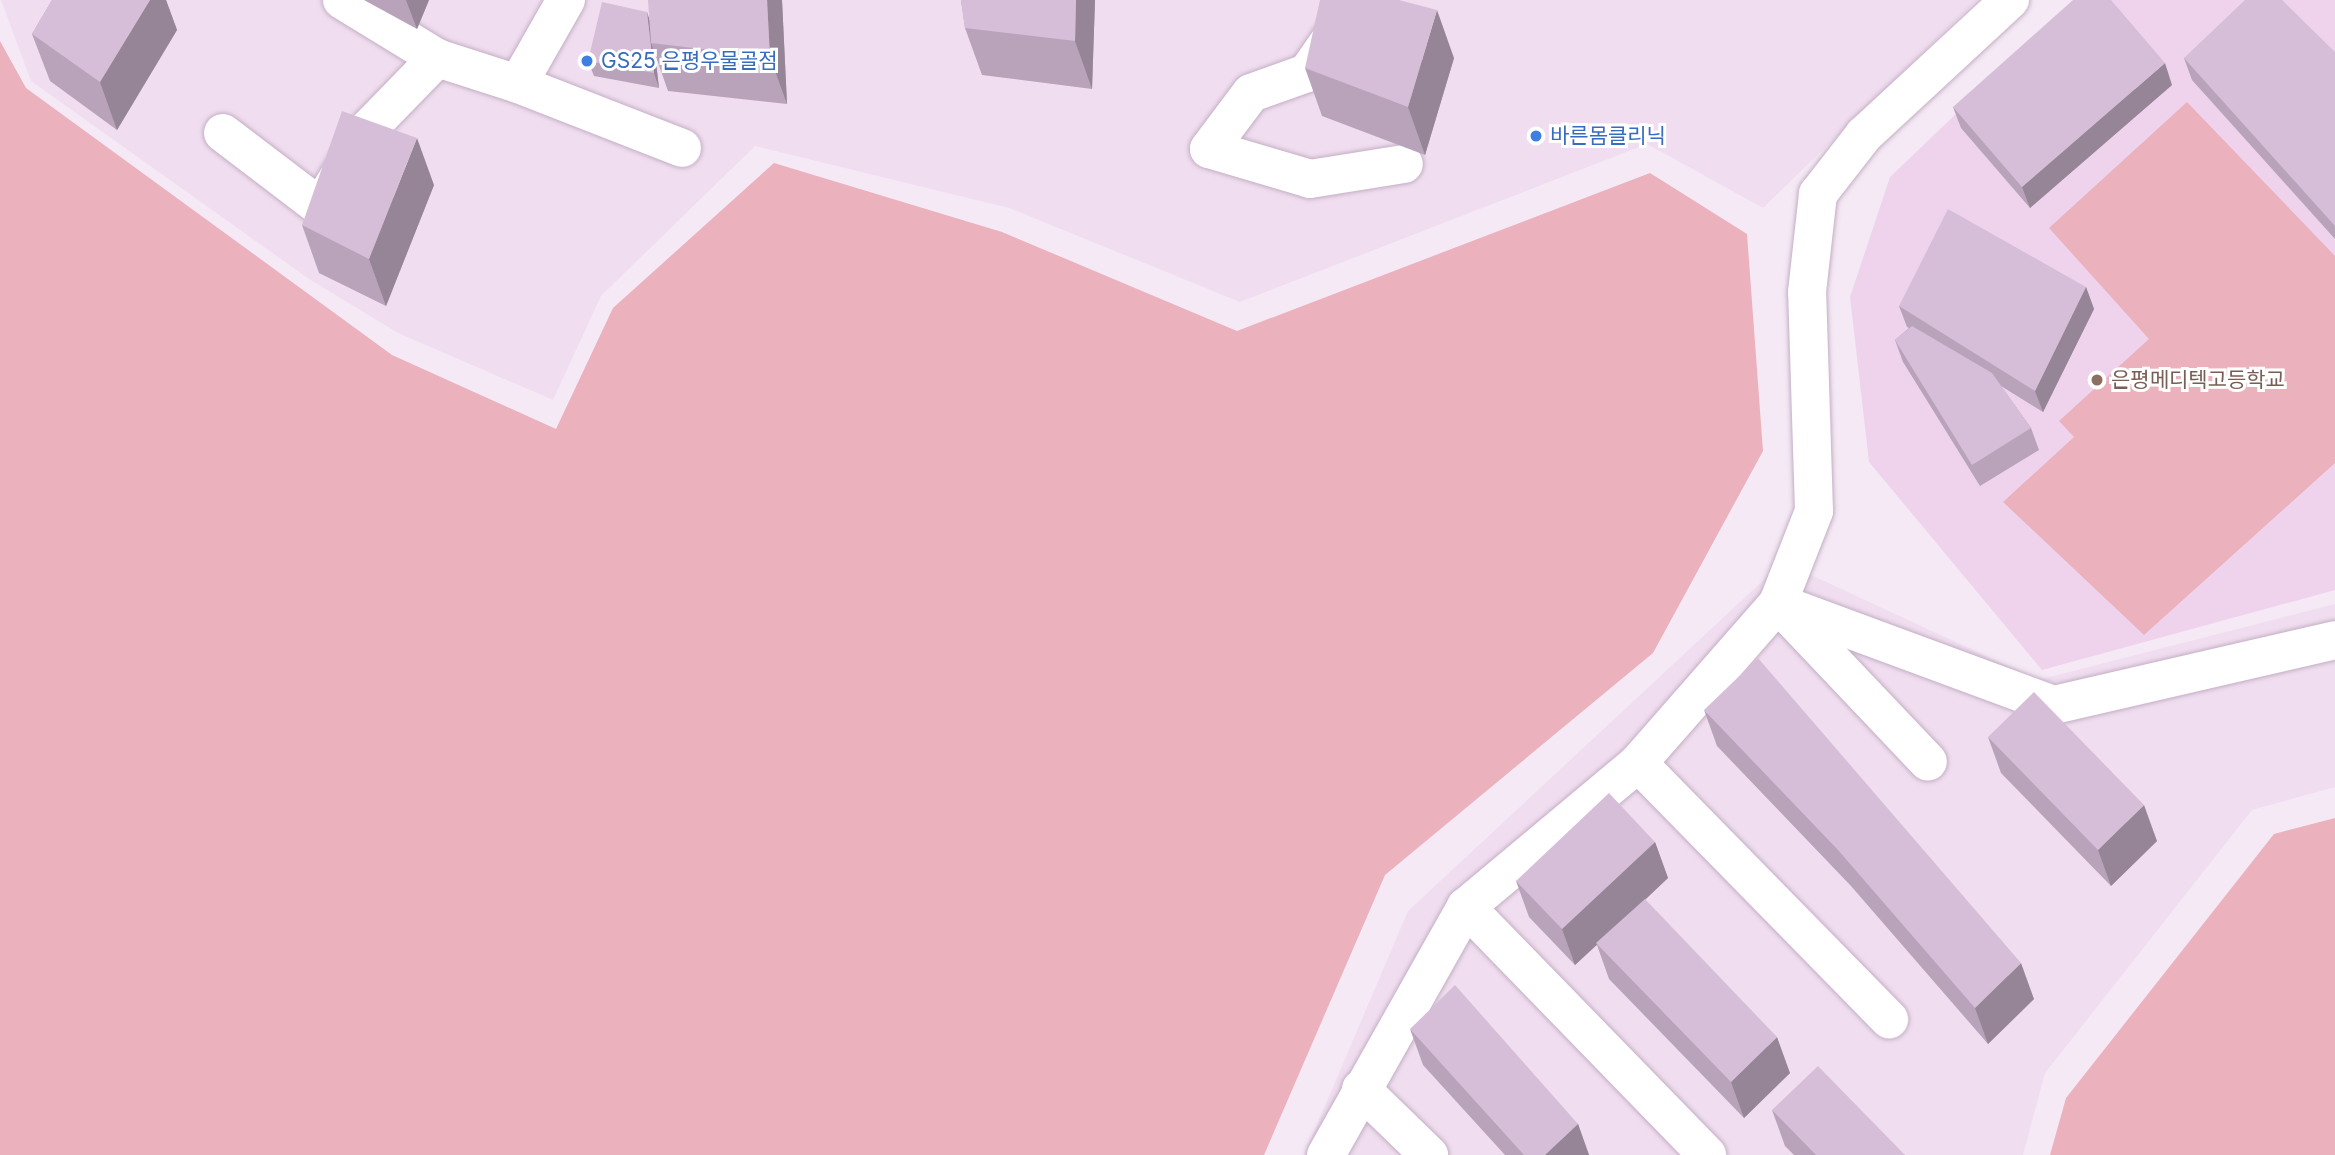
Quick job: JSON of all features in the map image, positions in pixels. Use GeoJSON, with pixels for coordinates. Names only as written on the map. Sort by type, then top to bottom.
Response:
{"type":"FeatureCollection","features":[{"type":"Feature","properties":{"kind":"lane"},"geometry":{"type":"LineString","coordinates":[[342,0],[437,58],[518,84],[682,148]]}},
{"type":"Feature","properties":{"kind":"lane"},"geometry":{"type":"LineString","coordinates":[[518,84],[566,0]]}},
{"type":"Feature","properties":{"kind":"lane"},"geometry":{"type":"LineString","coordinates":[[1358,0],[1307,73],[1251,93],[1209,149],[1310,179],[1404,164]]}},
{"type":"Feature","properties":{"kind":"lane"},"geometry":{"type":"LineString","coordinates":[[1326,1155],[1466,907],[1638,763],[1777,603],[1814,510],[1807,292],[1818,194],[1864,135],[2010,0]]}},
{"type":"Feature","properties":{"kind":"lane"},"geometry":{"type":"LineString","coordinates":[[223,133],[320,207],[369,128],[437,58]]}},
{"type":"Feature","properties":{"kind":"lane"},"geometry":{"type":"LineString","coordinates":[[1777,603],[2054,705],[2335,640]]}},
{"type":"Feature","properties":{"kind":"lane"},"geometry":{"type":"LineString","coordinates":[[1777,603],[1928,762]]}},
{"type":"Feature","properties":{"kind":"lane"},"geometry":{"type":"LineString","coordinates":[[1638,763],[1888,1019]]}},
{"type":"Feature","properties":{"kind":"lane"},"geometry":{"type":"LineString","coordinates":[[1466,907],[1707,1155]]}},
{"type":"Feature","properties":{"kind":"lane"},"geometry":{"type":"LineString","coordinates":[[1361,1089],[1429,1155]]}},
{"type":"Feature","properties":{"kind":"shaded area"},"geometry":{"type":"Polygon","coordinates":[[[1,0],[1977,0],[1763,208],[1647,144],[1240,302],[1009,208],[755,146],[601,296],[553,400],[398,333],[309,279],[31,81],[1,0]]]}},
{"type":"Feature","properties":{"kind":"shaded area","name":"은평메디텍고등학교"},"geometry":{"type":"Polygon","coordinates":[[[2075,0],[2335,0],[2335,590],[2042,670],[1869,462],[1850,297],[1890,177],[2075,0]]]}},
{"type":"Feature","properties":{"kind":"shaded area"},"geometry":{"type":"Polygon","coordinates":[[[0,41],[26,88],[392,355],[556,429],[613,308],[774,163],[1002,232],[1237,331],[1650,173],[1747,234],[1763,451],[1653,653],[1385,875],[1264,1155],[0,1155],[0,41]]]}},
{"type":"Feature","properties":{"kind":"shaded area"},"geometry":{"type":"Polygon","coordinates":[[[2187,102],[2335,256],[2335,463],[2144,635],[2003,502],[2074,437],[2059,421],[2149,339],[2049,228],[2187,102]]]}},
{"type":"Feature","properties":{"kind":"shaded area"},"geometry":{"type":"Polygon","coordinates":[[[1783,562],[2038,680],[2335,604],[2335,787],[2252,810],[2045,1073],[2023,1155],[1304,1155],[1408,911],[1783,562]]]}},
{"type":"Feature","properties":{"kind":"shaded area"},"geometry":{"type":"Polygon","coordinates":[[[2335,818],[2335,1155],[2050,1155],[2066,1098],[2274,834],[2335,818]]]}},
{"type":"Feature","properties":{"kind":"building"},"geometry":{"type":"Polygon","coordinates":[[[52,0],[150,0],[100,82],[32,34],[52,0]]]}},
{"type":"Feature","properties":{"kind":"building"},"geometry":{"type":"Polygon","coordinates":[[[648,0],[767,0],[770,57],[651,43],[648,0]]]}},
{"type":"Feature","properties":{"kind":"building"},"geometry":{"type":"Polygon","coordinates":[[[961,0],[1076,0],[1075,41],[965,28],[961,0]]]}},
{"type":"Feature","properties":{"kind":"building"},"geometry":{"type":"Polygon","coordinates":[[[1320,0],[1399,0],[1437,10],[1408,107],[1305,68],[1320,0]]]}},
{"type":"Feature","properties":{"kind":"building"},"geometry":{"type":"Polygon","coordinates":[[[2073,0],[2111,0],[2165,63],[2022,187],[1953,107],[2073,0]]]}},
{"type":"Feature","properties":{"kind":"building"},"geometry":{"type":"Polygon","coordinates":[[[2245,0],[2282,0],[2335,52],[2335,226],[2184,58],[2245,0]]]}},
{"type":"Feature","properties":{"kind":"building"},"geometry":{"type":"Polygon","coordinates":[[[602,2],[647,12],[654,73],[588,61],[602,2]]]}},
{"type":"Feature","properties":{"kind":"building"},"geometry":{"type":"Polygon","coordinates":[[[342,111],[417,138],[369,259],[302,225],[342,111]]]}},
{"type":"Feature","properties":{"kind":"building"},"geometry":{"type":"Polygon","coordinates":[[[1948,209],[2086,287],[2035,391],[1899,306],[1948,209]]]}},
{"type":"Feature","properties":{"kind":"building"},"geometry":{"type":"Polygon","coordinates":[[[1912,326],[1992,373],[2031,428],[1972,465],[1895,340],[1912,326]]]}},
{"type":"Feature","properties":{"kind":"building"},"geometry":{"type":"Polygon","coordinates":[[[1758,658],[2021,963],[1975,1008],[1838,850],[1704,710],[1758,658]]]}},
{"type":"Feature","properties":{"kind":"building"},"geometry":{"type":"Polygon","coordinates":[[[2034,692],[2144,805],[2098,850],[1988,737],[2034,692]]]}},
{"type":"Feature","properties":{"kind":"building"},"geometry":{"type":"Polygon","coordinates":[[[1609,793],[1655,842],[1562,929],[1516,881],[1609,793]]]}},
{"type":"Feature","properties":{"kind":"building"},"geometry":{"type":"Polygon","coordinates":[[[1645,899],[1777,1037],[1731,1082],[1596,943],[1645,899]]]}},
{"type":"Feature","properties":{"kind":"building"},"geometry":{"type":"Polygon","coordinates":[[[1455,985],[1578,1124],[1545,1155],[1524,1155],[1410,1029],[1455,985]]]}},
{"type":"Feature","properties":{"kind":"building"},"geometry":{"type":"Polygon","coordinates":[[[1818,1066],[1905,1155],[1816,1155],[1772,1110],[1818,1066]]]}},
{"type":"Feature","properties":{"kind":"place","name":"GS25 은평우물골점"},"geometry":{"type":"Point","coordinates":[587,61]}},
{"type":"Feature","properties":{"kind":"place","name":"바른몸클리닉"},"geometry":{"type":"Point","coordinates":[1536,136]}},
{"type":"Feature","properties":{"kind":"place","name":"은평메디텍고등학교"},"geometry":{"type":"Point","coordinates":[2097,380]}}]}
